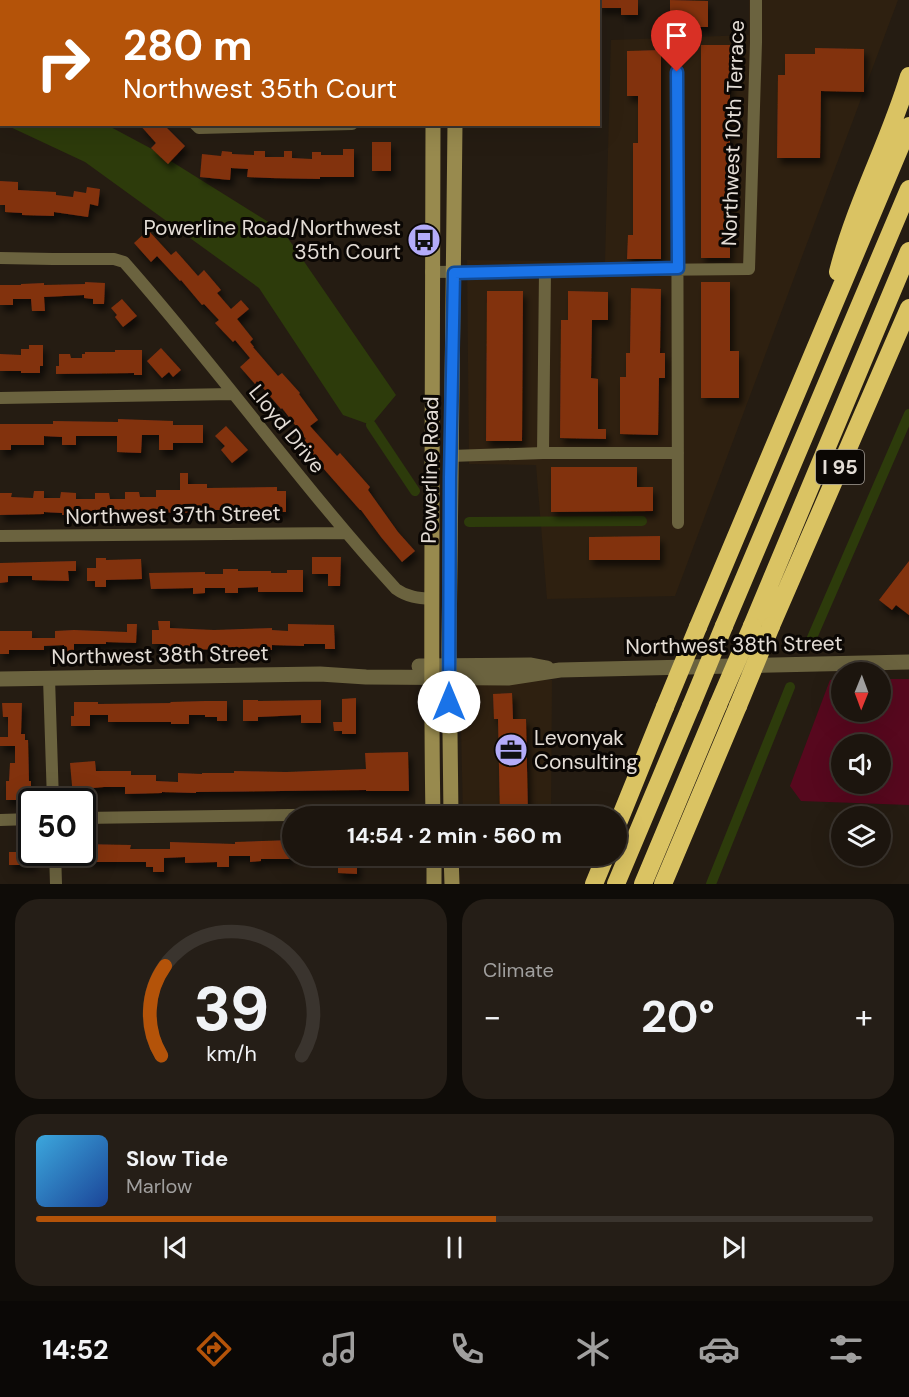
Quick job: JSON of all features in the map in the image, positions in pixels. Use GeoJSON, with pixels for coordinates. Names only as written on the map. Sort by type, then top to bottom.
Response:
{"type":"FeatureCollection","features":[{"type":"Feature","properties":{"kind":"highway"},"geometry":{"type":"LineString","coordinates":[[823,331],[845,242],[882,153],[909,76]]}},
{"type":"Feature","properties":{"kind":"highway"},"geometry":{"type":"LineString","coordinates":[[625,806],[909,126]]}},
{"type":"Feature","properties":{"kind":"highway"},"geometry":{"type":"LineString","coordinates":[[860,306],[902,144]]}},
{"type":"Feature","properties":{"kind":"highway"},"geometry":{"type":"LineString","coordinates":[[616,884],[909,189]]}},
{"type":"Feature","properties":{"kind":"highway"},"geometry":{"type":"LineString","coordinates":[[643,884],[909,251]]}},
{"type":"Feature","properties":{"kind":"highway","name":"I 95"},"geometry":{"type":"LineString","coordinates":[[663,884],[771,626],[909,308]]}},
{"type":"Feature","properties":{"kind":"highway"},"geometry":{"type":"LineString","coordinates":[[594,884],[601,866]]}},
{"type":"Feature","properties":{"kind":"main road","name":"Powerline Road"},"geometry":{"type":"LineString","coordinates":[[433,126],[431,272],[433,806]]}},
{"type":"Feature","properties":{"kind":"main road","name":"Powerline Road"},"geometry":{"type":"LineString","coordinates":[[451,806],[450,456],[455,126]]}},
{"type":"Feature","properties":{"kind":"main road"},"geometry":{"type":"LineString","coordinates":[[434,866],[434,884]]}},
{"type":"Feature","properties":{"kind":"main road"},"geometry":{"type":"LineString","coordinates":[[452,866],[452,884]]}},
{"type":"Feature","properties":{"kind":"street","name":"Northwest 10th Terrace"},"geometry":{"type":"LineString","coordinates":[[678,268],[749,269],[756,0]]}},
{"type":"Feature","properties":{"kind":"street"},"geometry":{"type":"LineString","coordinates":[[677,72],[678,523]]}},
{"type":"Feature","properties":{"kind":"street"},"geometry":{"type":"LineString","coordinates":[[197,126],[199,128],[276,126]]}},
{"type":"Feature","properties":{"kind":"street","name":"Lloyd Drive"},"geometry":{"type":"LineString","coordinates":[[0,258],[114,259],[124,262],[346,533],[396,589],[413,598],[432,599]]}},
{"type":"Feature","properties":{"kind":"street"},"geometry":{"type":"LineString","coordinates":[[431,272],[678,268]]}},
{"type":"Feature","properties":{"kind":"street"},"geometry":{"type":"LineString","coordinates":[[543,453],[545,271]]}},
{"type":"Feature","properties":{"kind":"street"},"geometry":{"type":"LineString","coordinates":[[0,398],[233,394]]}},
{"type":"Feature","properties":{"kind":"street"},"geometry":{"type":"LineString","coordinates":[[450,456],[678,453]]}},
{"type":"Feature","properties":{"kind":"street","name":"Northwest 37th Street"},"geometry":{"type":"LineString","coordinates":[[0,536],[346,533]]}},
{"type":"Feature","properties":{"kind":"street","name":"Northwest 38th Street"},"geometry":{"type":"LineString","coordinates":[[0,679],[320,674],[357,668],[449,671],[516,677],[560,670],[909,662]]}},
{"type":"Feature","properties":{"kind":"street"},"geometry":{"type":"LineString","coordinates":[[50,678],[53,788]]}},
{"type":"Feature","properties":{"kind":"street"},"geometry":{"type":"LineString","coordinates":[[96,818],[282,816]]}},
{"type":"Feature","properties":{"kind":"street"},"geometry":{"type":"LineString","coordinates":[[0,820],[18,819]]}},
{"type":"Feature","properties":{"kind":"street"},"geometry":{"type":"LineString","coordinates":[[55,866],[56,884]]}},
{"type":"Feature","properties":{"kind":"shaded area"},"geometry":{"type":"Polygon","coordinates":[[[749,0],[898,0],[675,596],[547,599],[536,465],[469,464],[467,260],[605,262],[611,40],[749,35],[749,0]]]}},
{"type":"Feature","properties":{"kind":"shaded area"},"geometry":{"type":"Polygon","coordinates":[[[8,126],[109,126],[150,148],[283,231],[396,395],[371,425],[343,415],[259,288],[85,162],[8,126]]]}},
{"type":"Feature","properties":{"kind":"shaded area"},"geometry":{"type":"Polygon","coordinates":[[[891,679],[909,679],[909,805],[801,801],[790,786],[830,680],[831,722],[891,722],[891,679]]]}},
{"type":"Feature","properties":{"kind":"shaded area"},"geometry":{"type":"Polygon","coordinates":[[[552,680],[551,806],[463,806],[460,683],[552,680]]]}},
{"type":"Feature","properties":{"kind":"building"},"geometry":{"type":"Polygon","coordinates":[[[600,0],[638,0],[638,15],[621,15],[621,8],[600,8],[600,0]]]}},
{"type":"Feature","properties":{"kind":"building"},"geometry":{"type":"Polygon","coordinates":[[[670,0],[708,1],[708,27],[670,27],[670,0]]]}},
{"type":"Feature","properties":{"kind":"building"},"geometry":{"type":"Polygon","coordinates":[[[701,45],[730,45],[730,258],[701,258],[701,45]]]}},
{"type":"Feature","properties":{"kind":"building"},"geometry":{"type":"Polygon","coordinates":[[[815,48],[864,49],[864,92],[821,91],[820,158],[777,158],[778,75],[785,75],[785,54],[815,54],[815,48]]]}},
{"type":"Feature","properties":{"kind":"building"},"geometry":{"type":"Polygon","coordinates":[[[661,50],[661,259],[627,259],[628,235],[633,235],[633,143],[638,143],[638,96],[627,96],[627,51],[661,50]]]}},
{"type":"Feature","properties":{"kind":"building"},"geometry":{"type":"Polygon","coordinates":[[[141,126],[165,126],[185,146],[168,164],[151,148],[156,143],[141,126]]]}},
{"type":"Feature","properties":{"kind":"building"},"geometry":{"type":"Polygon","coordinates":[[[372,142],[391,142],[391,171],[372,171],[372,142]]]}},
{"type":"Feature","properties":{"kind":"building"},"geometry":{"type":"Polygon","coordinates":[[[343,149],[354,149],[354,177],[320,177],[320,179],[247,177],[248,169],[231,168],[230,180],[200,177],[202,154],[221,156],[222,151],[254,155],[254,151],[265,151],[265,157],[284,157],[284,151],[292,151],[292,158],[312,159],[312,152],[321,152],[321,155],[343,155],[343,149]]]}},
{"type":"Feature","properties":{"kind":"building"},"geometry":{"type":"Polygon","coordinates":[[[0,181],[18,182],[18,190],[56,192],[56,195],[73,197],[74,191],[86,193],[87,187],[100,189],[98,206],[90,204],[88,217],[54,212],[54,216],[5,212],[5,205],[0,205],[0,181]]]}},
{"type":"Feature","properties":{"kind":"building"},"geometry":{"type":"Polygon","coordinates":[[[148,230],[171,255],[176,251],[198,276],[204,270],[221,290],[217,293],[231,309],[241,300],[249,309],[237,319],[253,339],[250,342],[253,347],[278,376],[282,373],[300,393],[318,420],[310,426],[337,456],[340,453],[370,487],[368,490],[398,532],[415,551],[402,562],[361,510],[301,443],[306,439],[282,408],[257,381],[255,384],[240,367],[250,358],[235,340],[233,342],[215,323],[219,320],[157,256],[151,262],[134,243],[148,230]]]}},
{"type":"Feature","properties":{"kind":"building"},"geometry":{"type":"Polygon","coordinates":[[[85,282],[105,283],[104,304],[93,304],[93,299],[84,298],[84,295],[44,297],[45,311],[32,311],[31,299],[13,299],[13,305],[0,305],[0,285],[85,284],[85,282]]]}},
{"type":"Feature","properties":{"kind":"building"},"geometry":{"type":"Polygon","coordinates":[[[701,282],[730,282],[730,351],[739,351],[739,398],[701,398],[701,282]]]}},
{"type":"Feature","properties":{"kind":"building"},"geometry":{"type":"Polygon","coordinates":[[[631,288],[661,289],[660,353],[665,353],[665,378],[659,378],[658,435],[620,434],[620,377],[626,377],[626,353],[630,353],[631,288]]]}},
{"type":"Feature","properties":{"kind":"building"},"geometry":{"type":"Polygon","coordinates":[[[487,291],[523,291],[522,441],[486,441],[487,291]]]}},
{"type":"Feature","properties":{"kind":"building"},"geometry":{"type":"Polygon","coordinates":[[[568,291],[608,292],[608,320],[592,320],[591,378],[598,379],[598,429],[606,429],[606,439],[560,438],[561,320],[568,320],[568,291]]]}},
{"type":"Feature","properties":{"kind":"building"},"geometry":{"type":"Polygon","coordinates":[[[122,299],[137,316],[123,327],[111,308],[122,299]]]}},
{"type":"Feature","properties":{"kind":"building"},"geometry":{"type":"Polygon","coordinates":[[[29,345],[43,345],[43,366],[40,366],[40,373],[0,371],[0,354],[21,355],[21,349],[29,349],[29,345]]]}},
{"type":"Feature","properties":{"kind":"building"},"geometry":{"type":"Polygon","coordinates":[[[161,348],[181,370],[173,377],[169,372],[162,378],[147,361],[161,348]]]}},
{"type":"Feature","properties":{"kind":"building"},"geometry":{"type":"Polygon","coordinates":[[[115,350],[142,350],[142,375],[134,375],[134,373],[56,374],[59,354],[70,354],[71,358],[82,358],[85,352],[115,352],[115,350]]]}},
{"type":"Feature","properties":{"kind":"building"},"geometry":{"type":"Polygon","coordinates":[[[118,419],[173,421],[173,425],[203,425],[203,443],[173,443],[173,450],[159,450],[159,435],[142,435],[141,453],[117,452],[117,436],[76,436],[76,445],[62,445],[62,437],[44,436],[44,445],[11,445],[11,450],[0,450],[0,424],[53,424],[53,421],[118,422],[118,419]]]}},
{"type":"Feature","properties":{"kind":"building"},"geometry":{"type":"Polygon","coordinates":[[[226,426],[248,450],[232,463],[221,450],[225,446],[215,436],[226,426]]]}},
{"type":"Feature","properties":{"kind":"building"},"geometry":{"type":"Polygon","coordinates":[[[551,467],[637,467],[637,487],[653,487],[653,511],[551,512],[551,467]]]}},
{"type":"Feature","properties":{"kind":"building"},"geometry":{"type":"Polygon","coordinates":[[[180,473],[188,473],[188,484],[207,484],[207,488],[277,487],[277,491],[286,491],[286,512],[245,509],[245,512],[207,510],[207,513],[140,512],[62,515],[62,513],[44,512],[44,514],[0,515],[0,493],[12,493],[11,497],[33,498],[34,491],[44,491],[44,498],[60,498],[61,492],[76,493],[76,499],[95,499],[95,493],[109,493],[110,499],[125,499],[125,492],[139,492],[140,497],[156,497],[156,490],[180,490],[180,473]]]}},
{"type":"Feature","properties":{"kind":"building"},"geometry":{"type":"Polygon","coordinates":[[[660,536],[660,560],[589,560],[589,537],[660,536]]]}},
{"type":"Feature","properties":{"kind":"building"},"geometry":{"type":"Polygon","coordinates":[[[312,557],[341,557],[340,586],[328,586],[328,574],[312,574],[312,557]]]}},
{"type":"Feature","properties":{"kind":"building"},"geometry":{"type":"Polygon","coordinates":[[[96,558],[141,559],[142,579],[106,580],[106,587],[95,587],[95,581],[87,581],[87,568],[96,568],[96,558]]]}},
{"type":"Feature","properties":{"kind":"building"},"geometry":{"type":"Polygon","coordinates":[[[76,561],[76,571],[68,571],[69,581],[32,580],[32,576],[8,576],[8,582],[0,583],[0,563],[76,561]]]}},
{"type":"Feature","properties":{"kind":"building"},"geometry":{"type":"Polygon","coordinates":[[[909,561],[909,615],[896,605],[892,610],[879,600],[909,561]]]}},
{"type":"Feature","properties":{"kind":"building"},"geometry":{"type":"Polygon","coordinates":[[[223,569],[271,571],[271,573],[303,570],[303,592],[258,592],[258,587],[238,588],[238,593],[225,593],[225,588],[205,588],[205,593],[193,594],[193,588],[151,589],[149,573],[223,574],[223,569]]]}},
{"type":"Feature","properties":{"kind":"building"},"geometry":{"type":"Polygon","coordinates":[[[158,621],[170,621],[170,628],[214,630],[272,628],[272,630],[288,631],[288,624],[334,625],[335,649],[325,649],[325,644],[304,644],[304,646],[272,645],[272,650],[165,649],[165,644],[152,644],[152,630],[159,630],[158,621]]]}},
{"type":"Feature","properties":{"kind":"building"},"geometry":{"type":"Polygon","coordinates":[[[127,624],[137,624],[136,643],[74,644],[74,653],[64,653],[64,645],[44,646],[44,650],[9,650],[9,654],[0,654],[0,631],[32,631],[32,638],[55,638],[55,631],[127,632],[127,624]]]}},
{"type":"Feature","properties":{"kind":"building"},"geometry":{"type":"Polygon","coordinates":[[[512,693],[513,719],[526,719],[528,806],[500,806],[498,719],[494,719],[493,694],[512,693]]]}},
{"type":"Feature","properties":{"kind":"building"},"geometry":{"type":"Polygon","coordinates":[[[356,698],[356,734],[342,734],[342,731],[334,731],[333,722],[342,722],[342,699],[356,698]]]}},
{"type":"Feature","properties":{"kind":"building"},"geometry":{"type":"Polygon","coordinates":[[[243,700],[321,700],[321,723],[301,723],[301,715],[258,717],[258,721],[243,721],[243,700]]]}},
{"type":"Feature","properties":{"kind":"building"},"geometry":{"type":"Polygon","coordinates":[[[227,701],[227,721],[217,721],[217,717],[205,717],[205,715],[189,715],[189,724],[108,722],[108,715],[90,715],[90,726],[71,726],[74,702],[98,702],[98,704],[227,701]]]}},
{"type":"Feature","properties":{"kind":"building"},"geometry":{"type":"Polygon","coordinates":[[[2,703],[22,703],[21,734],[25,734],[25,740],[28,740],[31,788],[18,788],[18,800],[6,800],[6,781],[9,781],[10,763],[15,763],[15,746],[0,746],[0,737],[8,737],[8,717],[3,717],[2,703]]]}},
{"type":"Feature","properties":{"kind":"building"},"geometry":{"type":"Polygon","coordinates":[[[408,752],[409,791],[125,794],[125,787],[72,788],[70,763],[95,761],[96,771],[131,771],[131,775],[156,775],[156,781],[178,782],[178,773],[366,769],[365,753],[408,752]]]}},
{"type":"Feature","properties":{"kind":"building"},"geometry":{"type":"Polygon","coordinates":[[[282,840],[282,859],[261,859],[261,861],[250,862],[250,856],[229,856],[229,867],[217,867],[217,862],[185,863],[185,857],[164,858],[164,872],[153,872],[153,867],[146,867],[146,862],[96,862],[96,844],[131,845],[130,849],[170,849],[170,842],[235,844],[235,842],[282,840]]]}},
{"type":"Feature","properties":{"kind":"building"},"geometry":{"type":"Polygon","coordinates":[[[9,852],[18,852],[18,865],[9,865],[9,852]]]}},
{"type":"Feature","properties":{"kind":"building"},"geometry":{"type":"Polygon","coordinates":[[[338,866],[357,866],[357,874],[338,873],[338,866]]]}},
{"type":"Feature","properties":{"kind":"waterway"},"geometry":{"type":"LineString","coordinates":[[811,640],[909,414]]}},
{"type":"Feature","properties":{"kind":"waterway"},"geometry":{"type":"LineString","coordinates":[[371,425],[415,491]]}},
{"type":"Feature","properties":{"kind":"waterway"},"geometry":{"type":"LineString","coordinates":[[469,522],[642,521]]}},
{"type":"Feature","properties":{"kind":"waterway"},"geometry":{"type":"LineString","coordinates":[[711,884],[790,687]]}},
{"type":"Feature","properties":{"kind":"place","name":"Powerline Road/Northwest 35th Court"},"geometry":{"type":"Point","coordinates":[424,240]}},
{"type":"Feature","properties":{"kind":"place","name":"Levonyak Consulting"},"geometry":{"type":"Point","coordinates":[511,750]}},
{"type":"Feature","properties":{"kind":"route"},"geometry":{"type":"LineString","coordinates":[[449,702],[454,273],[678,268],[677,72]]}}]}
